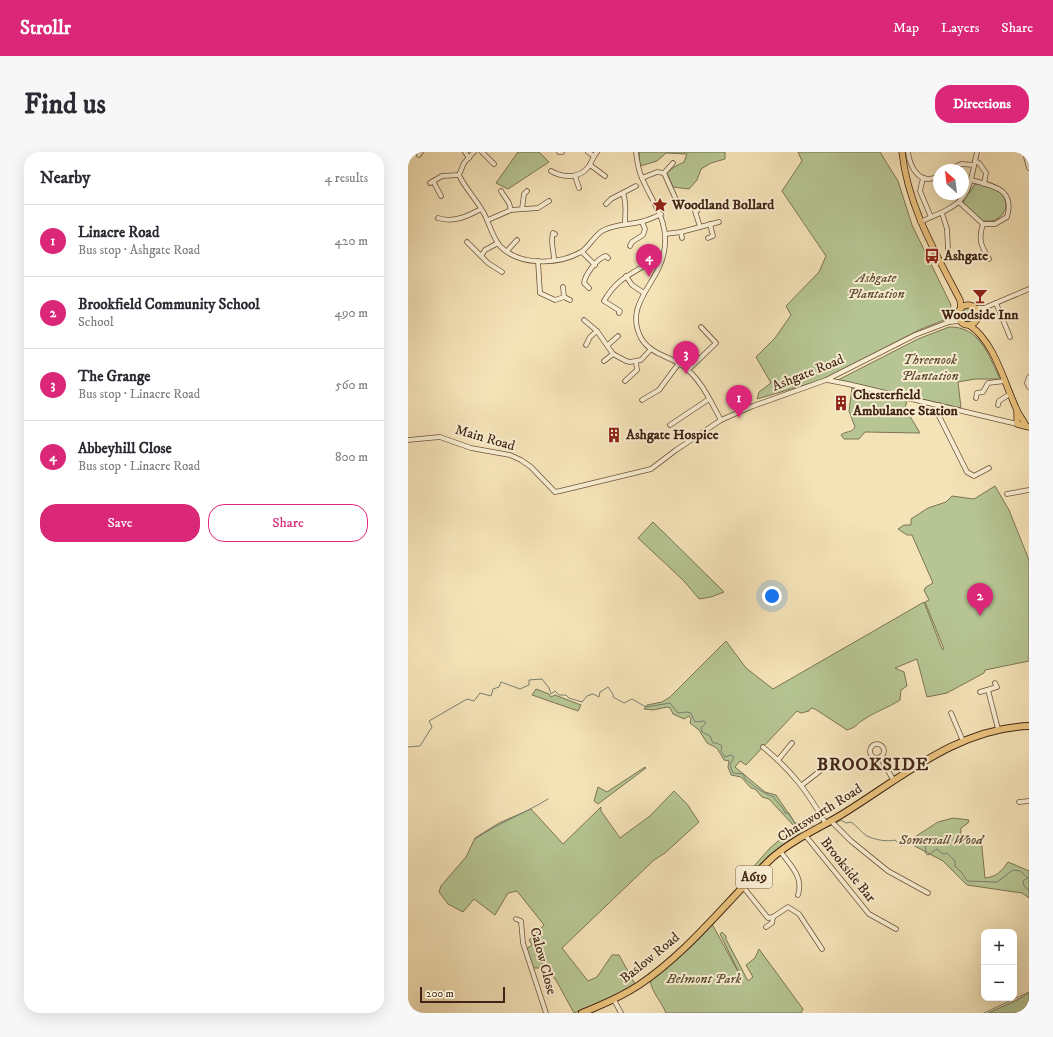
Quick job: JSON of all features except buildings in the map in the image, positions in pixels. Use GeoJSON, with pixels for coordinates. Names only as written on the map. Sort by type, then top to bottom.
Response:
{"type":"FeatureCollection","features":[{"type":"Feature","properties":{"kind":"highway","name":"Chatsworth Road"},"geometry":{"type":"LineString","coordinates":[[707,924],[780,851],[934,755],[962,741],[998,729],[1029,726]]}},
{"type":"Feature","properties":{"kind":"highway","name":"Baslow Road"},"geometry":{"type":"LineString","coordinates":[[582,1013],[614,1000],[647,979],[707,924]]}},
{"type":"Feature","properties":{"kind":"main road"},"geometry":{"type":"LineString","coordinates":[[902,152],[906,181],[920,222],[960,300],[962,309],[960,321],[978,331],[999,366],[1017,412],[1027,427]]}},
{"type":"Feature","properties":{"kind":"main road"},"geometry":{"type":"LineString","coordinates":[[962,309],[975,308],[978,331]]}},
{"type":"Feature","properties":{"kind":"main road"},"geometry":{"type":"LineString","coordinates":[[969,325],[977,317]]}},
{"type":"Feature","properties":{"kind":"main road"},"geometry":{"type":"LineString","coordinates":[[1017,412],[1017,424],[1027,427]]}},
{"type":"Feature","properties":{"kind":"street"},"geometry":{"type":"LineString","coordinates":[[465,152],[469,158]]}},
{"type":"Feature","properties":{"kind":"street"},"geometry":{"type":"LineString","coordinates":[[474,152],[461,168],[459,174],[464,185],[488,220],[498,243],[507,252],[521,259],[538,261],[567,258],[582,252],[602,231],[626,224],[642,222],[661,214]]}},
{"type":"Feature","properties":{"kind":"street"},"geometry":{"type":"LineString","coordinates":[[482,152],[494,164]]}},
{"type":"Feature","properties":{"kind":"street"},"geometry":{"type":"LineString","coordinates":[[551,171],[557,175],[575,176],[580,174],[590,165],[595,154],[588,152]]}},
{"type":"Feature","properties":{"kind":"street"},"geometry":{"type":"LineString","coordinates":[[636,152],[642,178],[661,214],[665,234],[663,258],[638,303],[636,316],[637,329],[642,339],[650,349],[679,363],[697,378],[721,420]]}},
{"type":"Feature","properties":{"kind":"street"},"geometry":{"type":"LineString","coordinates":[[908,152],[909,163],[913,171],[923,178],[933,178]]}},
{"type":"Feature","properties":{"kind":"street"},"geometry":{"type":"LineString","coordinates":[[920,222],[942,213],[959,202],[966,194],[971,180],[977,152]]}},
{"type":"Feature","properties":{"kind":"street"},"geometry":{"type":"LineString","coordinates":[[1029,153],[1026,157],[1029,168]]}},
{"type":"Feature","properties":{"kind":"street"},"geometry":{"type":"LineString","coordinates":[[664,173],[673,162]]}},
{"type":"Feature","properties":{"kind":"street"},"geometry":{"type":"LineString","coordinates":[[961,164],[980,163],[986,173],[984,184]]}},
{"type":"Feature","properties":{"kind":"street"},"geometry":{"type":"LineString","coordinates":[[590,165],[605,176]]}},
{"type":"Feature","properties":{"kind":"street"},"geometry":{"type":"LineString","coordinates":[[642,178],[657,172],[664,173]]}},
{"type":"Feature","properties":{"kind":"street"},"geometry":{"type":"LineString","coordinates":[[664,173],[678,204]]}},
{"type":"Feature","properties":{"kind":"street"},"geometry":{"type":"LineString","coordinates":[[441,196],[432,182],[442,176],[459,174]]}},
{"type":"Feature","properties":{"kind":"street"},"geometry":{"type":"LineString","coordinates":[[575,176],[578,188]]}},
{"type":"Feature","properties":{"kind":"street"},"geometry":{"type":"LineString","coordinates":[[923,178],[920,192],[931,217]]}},
{"type":"Feature","properties":{"kind":"street"},"geometry":{"type":"LineString","coordinates":[[959,202],[983,224],[995,224],[1007,217],[1010,206],[1008,196],[1000,189],[971,180]]}},
{"type":"Feature","properties":{"kind":"street"},"geometry":{"type":"LineString","coordinates":[[606,204],[611,199],[636,186]]}},
{"type":"Feature","properties":{"kind":"street"},"geometry":{"type":"LineString","coordinates":[[501,191],[509,203],[511,210]]}},
{"type":"Feature","properties":{"kind":"street"},"geometry":{"type":"LineString","coordinates":[[522,208],[524,194],[527,191]]}},
{"type":"Feature","properties":{"kind":"street"},"geometry":{"type":"LineString","coordinates":[[623,193],[627,205],[625,212],[626,224]]}},
{"type":"Feature","properties":{"kind":"street"},"geometry":{"type":"LineString","coordinates":[[488,220],[511,210],[538,208],[549,201]]}},
{"type":"Feature","properties":{"kind":"street"},"geometry":{"type":"LineString","coordinates":[[438,218],[449,220],[464,218],[481,209]]}},
{"type":"Feature","properties":{"kind":"street"},"geometry":{"type":"LineString","coordinates":[[698,210],[696,210],[700,227]]}},
{"type":"Feature","properties":{"kind":"street"},"geometry":{"type":"LineString","coordinates":[[942,213],[946,225],[948,249]]}},
{"type":"Feature","properties":{"kind":"street"},"geometry":{"type":"LineString","coordinates":[[630,246],[632,242],[643,235],[645,229],[642,222]]}},
{"type":"Feature","properties":{"kind":"street"},"geometry":{"type":"LineString","coordinates":[[665,234],[681,232],[719,222]]}},
{"type":"Feature","properties":{"kind":"street"},"geometry":{"type":"LineString","coordinates":[[708,238],[713,236],[710,224]]}},
{"type":"Feature","properties":{"kind":"street"},"geometry":{"type":"LineString","coordinates":[[983,224],[980,234],[980,244],[989,259]]}},
{"type":"Feature","properties":{"kind":"street"},"geometry":{"type":"LineString","coordinates":[[681,232],[682,238]]}},
{"type":"Feature","properties":{"kind":"street"},"geometry":{"type":"LineString","coordinates":[[554,260],[554,251],[551,244],[553,233],[555,234]]}},
{"type":"Feature","properties":{"kind":"street"},"geometry":{"type":"LineString","coordinates":[[507,252],[517,240]]}},
{"type":"Feature","properties":{"kind":"street"},"geometry":{"type":"LineString","coordinates":[[467,242],[488,263],[502,272]]}},
{"type":"Feature","properties":{"kind":"street"},"geometry":{"type":"LineString","coordinates":[[481,256],[485,250],[498,243]]}},
{"type":"Feature","properties":{"kind":"street"},"geometry":{"type":"LineString","coordinates":[[582,252],[595,265]]}},
{"type":"Feature","properties":{"kind":"street"},"geometry":{"type":"LineString","coordinates":[[589,288],[584,283],[585,279],[603,257],[606,256],[608,258]]}},
{"type":"Feature","properties":{"kind":"street"},"geometry":{"type":"LineString","coordinates":[[538,261],[540,293],[555,300],[564,297],[570,300]]}},
{"type":"Feature","properties":{"kind":"street"},"geometry":{"type":"LineString","coordinates":[[619,313],[620,311],[604,301],[612,287],[626,276],[644,266],[643,264]]}},
{"type":"Feature","properties":{"kind":"street"},"geometry":{"type":"LineString","coordinates":[[626,276],[632,285],[644,293]]}},
{"type":"Feature","properties":{"kind":"street"},"geometry":{"type":"LineString","coordinates":[[563,287],[564,297]]}},
{"type":"Feature","properties":{"kind":"street"},"geometry":{"type":"LineString","coordinates":[[975,308],[984,308],[1029,288]]}},
{"type":"Feature","properties":{"kind":"street"},"geometry":{"type":"LineString","coordinates":[[996,303],[1010,337]]}},
{"type":"Feature","properties":{"kind":"street"},"geometry":{"type":"LineString","coordinates":[[977,317],[984,308]]}},
{"type":"Feature","properties":{"kind":"street","name":"Ashgate Road"},"geometry":{"type":"LineString","coordinates":[[949,322],[962,309]]}},
{"type":"Feature","properties":{"kind":"street"},"geometry":{"type":"LineString","coordinates":[[584,320],[597,331],[608,344],[613,354],[630,362],[640,360],[650,349]]}},
{"type":"Feature","properties":{"kind":"street","name":"Ashgate Road"},"geometry":{"type":"LineString","coordinates":[[547,484],[555,492],[651,469],[676,450],[721,420],[754,406],[826,380],[915,335],[949,322],[960,321]]}},
{"type":"Feature","properties":{"kind":"street"},"geometry":{"type":"LineString","coordinates":[[688,370],[716,343],[701,327]]}},
{"type":"Feature","properties":{"kind":"street"},"geometry":{"type":"LineString","coordinates":[[586,345],[590,337],[597,331]]}},
{"type":"Feature","properties":{"kind":"street"},"geometry":{"type":"LineString","coordinates":[[608,344],[618,336]]}},
{"type":"Feature","properties":{"kind":"street"},"geometry":{"type":"LineString","coordinates":[[604,361],[613,354]]}},
{"type":"Feature","properties":{"kind":"street"},"geometry":{"type":"LineString","coordinates":[[625,381],[637,370],[636,362]]}},
{"type":"Feature","properties":{"kind":"street"},"geometry":{"type":"LineString","coordinates":[[642,400],[658,390],[679,363]]}},
{"type":"Feature","properties":{"kind":"street"},"geometry":{"type":"LineString","coordinates":[[1029,377],[1027,383],[1029,387]]}},
{"type":"Feature","properties":{"kind":"street"},"geometry":{"type":"LineString","coordinates":[[826,380],[1017,424]]}},
{"type":"Feature","properties":{"kind":"street"},"geometry":{"type":"LineString","coordinates":[[976,398],[977,393],[983,392],[988,383],[1005,381]]}},
{"type":"Feature","properties":{"kind":"street"},"geometry":{"type":"LineString","coordinates":[[998,405],[999,401],[1010,394]]}},
{"type":"Feature","properties":{"kind":"street"},"geometry":{"type":"LineString","coordinates":[[670,425],[709,399]]}},
{"type":"Feature","properties":{"kind":"street"},"geometry":{"type":"LineString","coordinates":[[939,405],[938,416],[967,472],[974,476],[989,468]]}},
{"type":"Feature","properties":{"kind":"street","name":"Main Road"},"geometry":{"type":"LineString","coordinates":[[408,440],[440,437],[471,448],[510,455],[531,467],[547,484]]}},
{"type":"Feature","properties":{"kind":"street"},"geometry":{"type":"LineString","coordinates":[[1007,494],[1029,490]]}},
{"type":"Feature","properties":{"kind":"street"},"geometry":{"type":"LineString","coordinates":[[980,692],[997,687],[995,683]]}},
{"type":"Feature","properties":{"kind":"street"},"geometry":{"type":"LineString","coordinates":[[988,690],[998,729]]}},
{"type":"Feature","properties":{"kind":"street"},"geometry":{"type":"LineString","coordinates":[[951,713],[962,741]]}},
{"type":"Feature","properties":{"kind":"street"},"geometry":{"type":"LineString","coordinates":[[778,760],[792,742]]}},
{"type":"Feature","properties":{"kind":"street"},"geometry":{"type":"LineString","coordinates":[[763,747],[802,785],[828,822],[888,871],[928,893]]}},
{"type":"Feature","properties":{"kind":"street"},"geometry":{"type":"LineString","coordinates":[[880,757],[894,781]]}},
{"type":"Feature","properties":{"kind":"street"},"geometry":{"type":"LineString","coordinates":[[802,785],[820,772],[827,762]]}},
{"type":"Feature","properties":{"kind":"street"},"geometry":{"type":"LineString","coordinates":[[1019,802],[1029,801]]}},
{"type":"Feature","properties":{"kind":"street","name":"Brookside Bar"},"geometry":{"type":"LineString","coordinates":[[805,835],[869,914],[896,929]]}},
{"type":"Feature","properties":{"kind":"street"},"geometry":{"type":"LineString","coordinates":[[780,851],[799,876],[800,889],[798,895]]}},
{"type":"Feature","properties":{"kind":"street"},"geometry":{"type":"LineString","coordinates":[[744,888],[768,918],[788,907],[799,914],[822,949]]}},
{"type":"Feature","properties":{"kind":"street"},"geometry":{"type":"LineString","coordinates":[[766,927],[772,923],[772,917]]}},
{"type":"Feature","properties":{"kind":"street","name":"Calow Close"},"geometry":{"type":"LineString","coordinates":[[516,919],[521,921],[523,943],[546,1013]]}},
{"type":"Feature","properties":{"kind":"street"},"geometry":{"type":"LineString","coordinates":[[614,1000],[621,1013]]}},
{"type":"Feature","properties":{"kind":"green space"},"geometry":{"type":"Polygon","coordinates":[[[518,152],[539,152],[549,162],[508,189],[496,183],[518,152]]]}},
{"type":"Feature","properties":{"kind":"green space"},"geometry":{"type":"Polygon","coordinates":[[[639,152],[725,152],[725,159],[711,163],[701,169],[697,180],[689,189],[673,187],[667,173],[674,167],[684,162],[687,154],[666,153],[657,161],[640,166],[639,152]]]}},
{"type":"Feature","properties":{"kind":"green space","name":"Ashgate Plantation"},"geometry":{"type":"Polygon","coordinates":[[[798,152],[880,152],[898,181],[912,225],[951,305],[949,318],[919,330],[825,379],[757,399],[759,392],[771,383],[756,357],[775,338],[791,315],[786,306],[819,272],[826,256],[782,191],[802,161],[798,152]]]}},
{"type":"Feature","properties":{"kind":"green space"},"geometry":{"type":"Polygon","coordinates":[[[975,184],[987,185],[997,189],[1004,197],[1006,208],[1002,215],[997,219],[983,221],[963,202],[964,200],[969,200],[969,193],[975,184]]]}},
{"type":"Feature","properties":{"kind":"green space"},"geometry":{"type":"Polygon","coordinates":[[[967,306],[974,311],[975,314],[970,321],[967,322],[960,317],[959,314],[964,307],[967,306]]]}},
{"type":"Feature","properties":{"kind":"green space","name":"Threenook Plantation"},"geometry":{"type":"Polygon","coordinates":[[[949,327],[960,328],[968,331],[976,337],[987,352],[1000,379],[975,379],[958,382],[961,408],[838,380],[918,339],[949,327]]]}},
{"type":"Feature","properties":{"kind":"green space"},"geometry":{"type":"Polygon","coordinates":[[[852,388],[907,401],[905,408],[920,433],[865,432],[859,439],[844,439],[841,435],[854,429],[855,427],[849,411],[852,388]]]}},
{"type":"Feature","properties":{"kind":"green space"},"geometry":{"type":"Polygon","coordinates":[[[995,486],[1009,510],[1029,560],[1029,661],[985,670],[984,673],[947,693],[927,697],[917,659],[895,668],[904,672],[907,686],[901,690],[900,700],[847,730],[815,709],[811,708],[809,711],[801,713],[797,711],[746,765],[740,761],[735,767],[765,792],[776,795],[801,832],[768,856],[744,883],[740,882],[770,848],[794,826],[769,799],[762,797],[741,777],[731,775],[728,767],[729,761],[724,760],[717,748],[707,743],[699,730],[690,723],[691,719],[689,716],[684,719],[673,714],[670,708],[667,707],[653,710],[644,709],[647,705],[662,702],[670,697],[726,641],[746,668],[773,689],[924,602],[942,649],[944,649],[925,602],[929,600],[924,590],[933,583],[912,535],[907,535],[898,529],[904,525],[911,525],[911,519],[928,508],[946,502],[952,496],[974,499],[995,486]]]}},
{"type":"Feature","properties":{"kind":"green space"},"geometry":{"type":"Polygon","coordinates":[[[653,522],[724,592],[711,597],[699,599],[684,581],[638,538],[653,522]]]}},
{"type":"Feature","properties":{"kind":"green space"},"geometry":{"type":"Polygon","coordinates":[[[536,689],[549,694],[551,697],[555,695],[581,705],[578,711],[532,695],[536,689]]]}},
{"type":"Feature","properties":{"kind":"green space"},"geometry":{"type":"Polygon","coordinates":[[[645,767],[646,768],[598,804],[594,801],[598,787],[607,792],[645,767]]]}},
{"type":"Feature","properties":{"kind":"green space"},"geometry":{"type":"Polygon","coordinates":[[[674,791],[687,804],[699,822],[665,853],[654,860],[562,948],[588,981],[597,977],[612,955],[619,955],[635,984],[613,996],[574,1013],[544,962],[539,968],[532,968],[526,949],[532,945],[529,940],[544,925],[517,891],[508,893],[495,915],[474,899],[463,912],[448,904],[439,892],[441,886],[466,857],[475,838],[499,823],[531,809],[563,844],[601,807],[601,811],[620,838],[650,816],[674,791]]]}},
{"type":"Feature","properties":{"kind":"green space","name":"Somersall Wood"},"geometry":{"type":"Polygon","coordinates":[[[953,818],[969,820],[968,823],[961,828],[960,842],[981,838],[985,878],[998,873],[1008,862],[1029,871],[1029,898],[1022,893],[967,885],[943,861],[907,842],[938,822],[953,818]]]}},
{"type":"Feature","properties":{"kind":"green space","name":"Belmont Park"},"geometry":{"type":"Polygon","coordinates":[[[712,924],[740,975],[720,934],[722,932],[726,936],[726,939],[748,981],[753,977],[746,965],[755,958],[759,949],[803,1009],[801,1013],[666,1013],[653,990],[650,981],[712,924]]]}},
{"type":"Feature","properties":{"kind":"green space"},"geometry":{"type":"Polygon","coordinates":[[[1029,993],[1029,1013],[988,1013],[1017,1001],[1029,993]]]}},
{"type":"Feature","properties":{"kind":"waterway"},"geometry":{"type":"LineString","coordinates":[[408,747],[420,746],[432,727],[429,721],[467,699],[474,701],[480,693],[491,696],[493,689],[499,687],[501,682],[520,689],[529,685],[529,680],[542,679],[549,688],[551,694],[555,691],[559,695],[566,695],[569,698],[582,702],[587,696],[593,694],[599,697],[600,692],[608,687],[613,694],[613,697],[624,703],[632,699],[646,707],[670,703],[678,713],[691,713],[695,722],[704,721],[706,723],[701,728],[702,732],[710,736],[713,743],[717,743],[722,746],[721,751],[725,757],[731,755],[734,757],[730,765],[733,773],[744,774],[744,778],[774,797],[785,813],[789,813],[795,823],[809,822],[813,826]]}},
{"type":"Feature","properties":{"kind":"waterway"},"geometry":{"type":"LineString","coordinates":[[475,839],[548,799]]}},
{"type":"Feature","properties":{"kind":"waterway"},"geometry":{"type":"LineString","coordinates":[[836,823],[841,820],[846,823],[851,822],[867,836],[874,839],[889,841],[895,840],[901,846],[917,841],[921,844],[925,844],[926,854],[928,855],[937,849],[943,854],[947,853],[955,861],[955,866],[967,881],[997,882],[1013,870],[1020,871],[1028,878],[1023,881],[1024,886],[1029,890]]}},
{"type":"Feature","properties":{"kind":"waterway"},"geometry":{"type":"LineString","coordinates":[[822,829],[832,825]]}},
{"type":"Feature","properties":{"kind":"waterway"},"geometry":{"type":"LineString","coordinates":[[984,1013],[1029,992]]}},
{"type":"Feature","properties":{"kind":"place","name":"Woodland Bollard"},"geometry":{"type":"Point","coordinates":[660,205]}},
{"type":"Feature","properties":{"kind":"place","name":"Ashgate"},"geometry":{"type":"Point","coordinates":[932,256]}},
{"type":"Feature","properties":{"kind":"place","name":"Abbeyhill Close"},"geometry":{"type":"Point","coordinates":[649,277]}},
{"type":"Feature","properties":{"kind":"place","name":"Woodside Inn"},"geometry":{"type":"Point","coordinates":[980,296]}},
{"type":"Feature","properties":{"kind":"place","name":"The Grange"},"geometry":{"type":"Point","coordinates":[686,374]}},
{"type":"Feature","properties":{"kind":"place","name":"Chesterfield Ambulance Station"},"geometry":{"type":"Point","coordinates":[841,403]}},
{"type":"Feature","properties":{"kind":"place","name":"Linacre Road"},"geometry":{"type":"Point","coordinates":[739,418]}},
{"type":"Feature","properties":{"kind":"place","name":"Ashgate Hospice"},"geometry":{"type":"Point","coordinates":[614,435]}},
{"type":"Feature","properties":{"kind":"place","name":"Brookfield Community School"},"geometry":{"type":"Point","coordinates":[980,616]}},
{"type":"Feature","properties":{"kind":"district","name":"BROOKSIDE"},"geometry":{"type":"Point","coordinates":[873,765]}}]}
